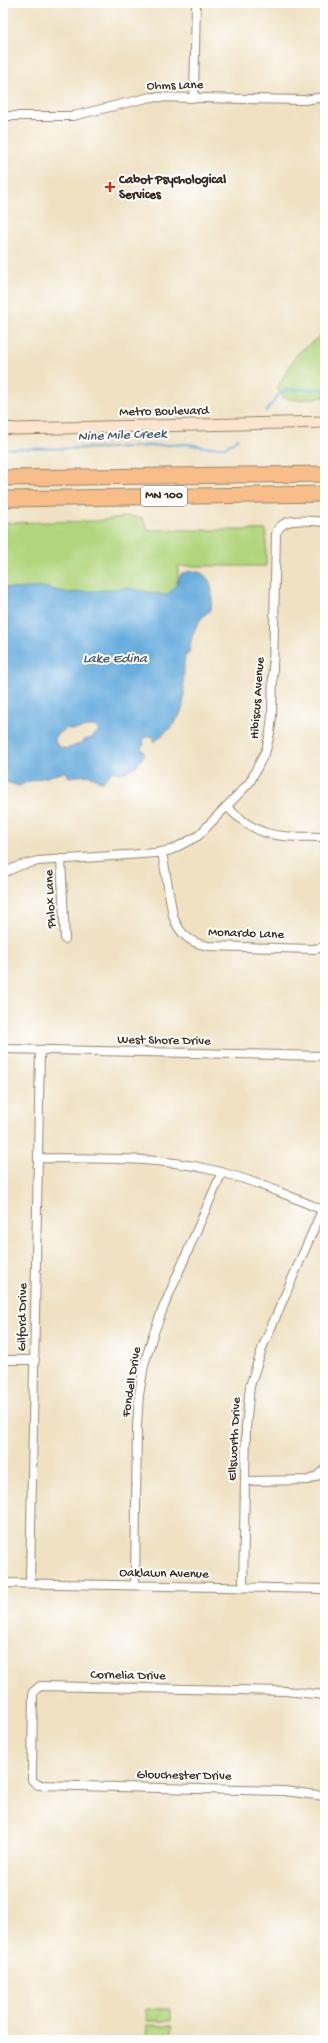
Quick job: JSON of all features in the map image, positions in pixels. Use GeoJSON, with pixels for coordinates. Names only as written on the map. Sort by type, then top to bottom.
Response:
{"type":"FeatureCollection","features":[{"type":"Feature","properties":{"kind":"highway","name":"MN 100"},"geometry":{"type":"LineString","coordinates":[[3,478],[325,474]]}},
{"type":"Feature","properties":{"kind":"highway","name":"MN 100"},"geometry":{"type":"LineString","coordinates":[[3,499],[325,494]]}},
{"type":"Feature","properties":{"kind":"street"},"geometry":{"type":"LineString","coordinates":[[194,98],[196,3]]}},
{"type":"Feature","properties":{"kind":"street","name":"Ohms Lane"},"geometry":{"type":"LineString","coordinates":[[3,116],[73,116],[144,98],[304,100],[325,97]]}},
{"type":"Feature","properties":{"kind":"street","name":"Metro Boulevard"},"geometry":{"type":"LineString","coordinates":[[3,428],[22,429],[325,422]]}},
{"type":"Feature","properties":{"kind":"street","name":"Hibiscus Avenue"},"geometry":{"type":"LineString","coordinates":[[3,873],[21,865],[38,861],[162,852],[186,844],[198,836],[250,782],[259,767],[270,733],[278,528],[283,523],[290,521],[325,522]]}},
{"type":"Feature","properties":{"kind":"street"},"geometry":{"type":"LineString","coordinates":[[226,807],[252,828],[265,834],[279,836],[325,837]]}},
{"type":"Feature","properties":{"kind":"street","name":"Monardo Lane"},"geometry":{"type":"LineString","coordinates":[[162,852],[173,916],[179,929],[189,940],[208,946],[314,949],[325,947]]}},
{"type":"Feature","properties":{"kind":"street","name":"Phlox Lane"},"geometry":{"type":"LineString","coordinates":[[61,859],[65,939]]}},
{"type":"Feature","properties":{"kind":"street","name":"West Shore Drive"},"geometry":{"type":"LineString","coordinates":[[3,1049],[325,1056]]}},
{"type":"Feature","properties":{"kind":"street","name":"Gilford Drive"},"geometry":{"type":"LineString","coordinates":[[30,1583],[40,1050]]}},
{"type":"Feature","properties":{"kind":"street"},"geometry":{"type":"LineString","coordinates":[[38,1158],[137,1159],[172,1163],[222,1172],[274,1189],[324,1210]]}},
{"type":"Feature","properties":{"kind":"street","name":"Fondell Drive"},"geometry":{"type":"LineString","coordinates":[[135,1585],[139,1395],[144,1365],[164,1306],[222,1172]]}},
{"type":"Feature","properties":{"kind":"street","name":"Ellsworth Drive"},"geometry":{"type":"LineString","coordinates":[[243,1587],[247,1408],[255,1366],[324,1210]]}},
{"type":"Feature","properties":{"kind":"street"},"geometry":{"type":"LineString","coordinates":[[3,1360],[34,1360]]}},
{"type":"Feature","properties":{"kind":"street"},"geometry":{"type":"LineString","coordinates":[[245,1481],[309,1480],[317,1476],[325,1469]]}},
{"type":"Feature","properties":{"kind":"street","name":"Oaklawn Avenue"},"geometry":{"type":"LineString","coordinates":[[3,1583],[325,1589]]}},
{"type":"Feature","properties":{"kind":"street","name":"Cornelia Drive"},"geometry":{"type":"LineString","coordinates":[[42,1785],[35,1783],[32,1776],[34,1692],[40,1686],[285,1691],[325,1695]]}},
{"type":"Feature","properties":{"kind":"street","name":"Glouchester Drive"},"geometry":{"type":"LineString","coordinates":[[42,1785],[284,1791],[325,1796]]}},
{"type":"Feature","properties":{"kind":"green space"},"geometry":{"type":"Polygon","coordinates":[[[325,332],[325,397],[298,400],[284,398],[277,388],[296,355],[325,332]]]}},
{"type":"Feature","properties":{"kind":"green space"},"geometry":{"type":"Polygon","coordinates":[[[129,516],[142,518],[147,530],[266,530],[266,566],[178,566],[178,605],[3,602],[3,523],[97,521],[129,516]]]}},
{"type":"Feature","properties":{"kind":"green space"},"geometry":{"type":"Polygon","coordinates":[[[146,2009],[171,2009],[171,2021],[146,2021],[146,2009]]]}},
{"type":"Feature","properties":{"kind":"green space"},"geometry":{"type":"Polygon","coordinates":[[[147,2025],[172,2026],[171,2037],[146,2037],[147,2025]]]}},
{"type":"Feature","properties":{"kind":"water","name":"Lake Edina"},"geometry":{"type":"Polygon","coordinates":[[[191,571],[199,572],[204,575],[210,584],[212,596],[211,610],[202,618],[195,628],[189,653],[185,656],[183,703],[181,712],[176,721],[154,742],[153,736],[143,739],[144,744],[141,748],[145,754],[136,766],[121,774],[113,771],[103,781],[98,781],[90,775],[69,777],[66,771],[30,781],[19,786],[6,782],[3,785],[3,587],[18,589],[43,587],[69,593],[126,588],[166,595],[174,589],[181,574],[191,571]],[[93,726],[73,730],[67,728],[56,735],[55,742],[63,748],[71,748],[87,739],[90,739],[99,731],[97,727],[93,726]]]}},
{"type":"Feature","properties":{"kind":"waterway","name":"Nine Mile Creek"},"geometry":{"type":"LineString","coordinates":[[266,411],[279,394],[286,390],[325,389]]}},
{"type":"Feature","properties":{"kind":"waterway","name":"Nine Mile Creek"},"geometry":{"type":"LineString","coordinates":[[3,449],[111,448],[187,444],[205,447],[226,447],[238,438]]}},
{"type":"Feature","properties":{"kind":"place","name":"Cabot Psychological Services"},"geometry":{"type":"Point","coordinates":[110,187]}}]}
